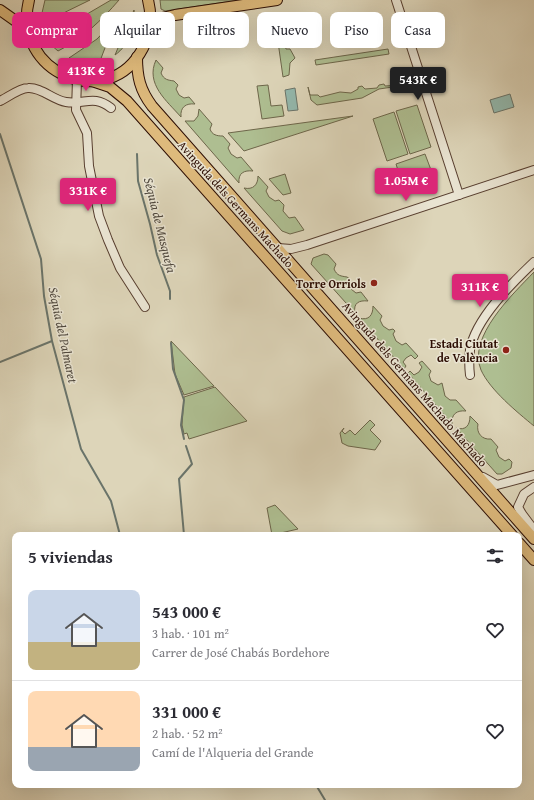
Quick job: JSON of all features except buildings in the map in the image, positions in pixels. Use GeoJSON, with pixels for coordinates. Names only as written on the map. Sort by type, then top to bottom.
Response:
{"type":"FeatureCollection","features":[{"type":"Feature","properties":{"kind":"main road"},"geometry":{"type":"LineString","coordinates":[[27,12],[29,0]]}},
{"type":"Feature","properties":{"kind":"main road"},"geometry":{"type":"LineString","coordinates":[[148,0],[150,12]]}},
{"type":"Feature","properties":{"kind":"main road"},"geometry":{"type":"LineString","coordinates":[[175,15],[277,0]]}},
{"type":"Feature","properties":{"kind":"main road"},"geometry":{"type":"LineString","coordinates":[[0,10],[12,18]]}},
{"type":"Feature","properties":{"kind":"main road"},"geometry":{"type":"LineString","coordinates":[[34,48],[44,62],[64,76],[77,80],[92,81],[117,74],[130,65],[143,48]]}},
{"type":"Feature","properties":{"kind":"main road","name":"Avinguda dels Germans Machado Machado"},"geometry":{"type":"LineString","coordinates":[[137,57],[138,80],[145,97],[534,539]]}},
{"type":"Feature","properties":{"kind":"main road","name":"Avinguda dels Germans Machado"},"geometry":{"type":"LineString","coordinates":[[92,81],[110,87],[127,101],[509,532]]}},
{"type":"Feature","properties":{"kind":"main road"},"geometry":{"type":"LineString","coordinates":[[522,546],[534,560]]}},
{"type":"Feature","properties":{"kind":"street"},"geometry":{"type":"LineString","coordinates":[[396,0],[459,195]]}},
{"type":"Feature","properties":{"kind":"street"},"geometry":{"type":"LineString","coordinates":[[77,80],[75,103],[76,110],[87,132],[92,186],[104,232],[120,268],[145,307]]}},
{"type":"Feature","properties":{"kind":"street"},"geometry":{"type":"LineString","coordinates":[[0,101],[27,88],[35,89],[51,98],[63,102],[75,103],[90,100],[103,102],[111,108]]}},
{"type":"Feature","properties":{"kind":"street"},"geometry":{"type":"LineString","coordinates":[[278,248],[291,249],[307,245],[534,170]]}},
{"type":"Feature","properties":{"kind":"street"},"geometry":{"type":"LineString","coordinates":[[470,375],[470,350],[480,325],[508,288],[534,262]]}},
{"type":"Feature","properties":{"kind":"street"},"geometry":{"type":"LineString","coordinates":[[474,470],[491,483],[497,485],[534,475]]}},
{"type":"Feature","properties":{"kind":"street"},"geometry":{"type":"LineString","coordinates":[[534,487],[524,494],[518,507],[534,530]]}},
{"type":"Feature","properties":{"kind":"green space"},"geometry":{"type":"Polygon","coordinates":[[[45,0],[90,0],[65,12],[42,12],[45,0]]]}},
{"type":"Feature","properties":{"kind":"green space"},"geometry":{"type":"Polygon","coordinates":[[[111,0],[119,0],[108,12],[100,12],[100,20],[92,27],[92,12],[91,12],[111,0]]]}},
{"type":"Feature","properties":{"kind":"green space"},"geometry":{"type":"Polygon","coordinates":[[[160,0],[239,0],[165,11],[161,9],[160,0]]]}},
{"type":"Feature","properties":{"kind":"green space"},"geometry":{"type":"Polygon","coordinates":[[[100,36],[100,48],[105,48],[100,61],[84,62],[69,58],[84,48],[92,48],[92,42],[100,36]]]}},
{"type":"Feature","properties":{"kind":"green space"},"geometry":{"type":"Polygon","coordinates":[[[55,48],[63,48],[58,51],[55,48]]]}},
{"type":"Feature","properties":{"kind":"green space"},"geometry":{"type":"Polygon","coordinates":[[[118,48],[122,48],[120,51],[115,55],[118,48]]]}},
{"type":"Feature","properties":{"kind":"green space"},"geometry":{"type":"Polygon","coordinates":[[[279,48],[290,49],[295,58],[290,63],[289,75],[283,77],[279,48]]]}},
{"type":"Feature","properties":{"kind":"green space"},"geometry":{"type":"Polygon","coordinates":[[[388,49],[389,54],[316,65],[315,60],[388,49]]]}},
{"type":"Feature","properties":{"kind":"green space"},"geometry":{"type":"Polygon","coordinates":[[[156,60],[163,68],[161,73],[163,77],[174,81],[178,85],[176,89],[179,95],[184,98],[189,97],[195,104],[184,106],[181,117],[159,92],[155,84],[153,69],[156,60]]]}},
{"type":"Feature","properties":{"kind":"green space"},"geometry":{"type":"Polygon","coordinates":[[[409,73],[413,84],[379,89],[362,98],[317,105],[311,100],[308,87],[310,95],[318,95],[320,97],[340,92],[351,93],[358,89],[358,87],[362,86],[365,89],[377,88],[379,85],[384,84],[385,86],[400,85],[410,80],[409,73]]]}},
{"type":"Feature","properties":{"kind":"green space"},"geometry":{"type":"Polygon","coordinates":[[[268,85],[271,106],[282,105],[284,116],[262,119],[257,86],[268,85]]]}},
{"type":"Feature","properties":{"kind":"green space"},"geometry":{"type":"Polygon","coordinates":[[[417,105],[431,147],[410,154],[396,111],[417,105]]]}},
{"type":"Feature","properties":{"kind":"green space"},"geometry":{"type":"Polygon","coordinates":[[[199,109],[212,124],[210,129],[212,133],[223,136],[230,144],[228,148],[231,154],[237,158],[241,157],[253,171],[242,173],[239,183],[185,121],[194,121],[198,116],[199,109]]]}},
{"type":"Feature","properties":{"kind":"green space"},"geometry":{"type":"Polygon","coordinates":[[[394,112],[408,154],[387,161],[373,119],[394,112]]]}},
{"type":"Feature","properties":{"kind":"green space"},"geometry":{"type":"Polygon","coordinates":[[[353,116],[244,151],[228,133],[353,116]]]}},
{"type":"Feature","properties":{"kind":"green space"},"geometry":{"type":"Polygon","coordinates":[[[425,154],[431,170],[401,180],[396,164],[425,154]]]}},
{"type":"Feature","properties":{"kind":"green space"},"geometry":{"type":"Polygon","coordinates":[[[285,174],[291,193],[283,195],[269,179],[285,174]]]}},
{"type":"Feature","properties":{"kind":"green space"},"geometry":{"type":"Polygon","coordinates":[[[258,176],[268,187],[266,191],[269,197],[275,201],[279,200],[284,205],[283,211],[289,218],[295,217],[304,230],[290,234],[282,231],[244,188],[254,186],[257,182],[258,176]]]}},
{"type":"Feature","properties":{"kind":"green space"},"geometry":{"type":"Polygon","coordinates":[[[324,254],[328,255],[336,264],[334,269],[336,273],[350,279],[348,284],[351,289],[356,293],[361,292],[368,301],[357,303],[355,313],[311,264],[313,258],[324,254]]]}},
{"type":"Feature","properties":{"kind":"green space","name":"Estadi Ciutat de València"},"geometry":{"type":"Polygon","coordinates":[[[534,272],[534,426],[497,393],[485,378],[481,370],[478,357],[480,344],[494,317],[534,272]]]}},
{"type":"Feature","properties":{"kind":"green space"},"geometry":{"type":"Polygon","coordinates":[[[373,306],[382,316],[380,320],[383,326],[389,330],[393,329],[395,331],[393,334],[396,341],[402,345],[406,343],[418,356],[415,359],[411,355],[406,358],[403,362],[406,366],[404,369],[359,318],[368,318],[371,315],[373,306]]]}},
{"type":"Feature","properties":{"kind":"green space"},"geometry":{"type":"Polygon","coordinates":[[[171,341],[214,386],[184,395],[175,374],[171,341]]]}},
{"type":"Feature","properties":{"kind":"green space"},"geometry":{"type":"Polygon","coordinates":[[[422,361],[431,371],[429,375],[431,381],[438,385],[442,383],[445,396],[450,400],[456,400],[466,411],[455,413],[452,418],[452,424],[408,373],[410,371],[414,375],[419,372],[422,367],[419,363],[422,361]]]}},
{"type":"Feature","properties":{"kind":"green space"},"geometry":{"type":"Polygon","coordinates":[[[215,387],[247,421],[189,439],[187,433],[184,434],[182,425],[184,397],[215,387]]]}},
{"type":"Feature","properties":{"kind":"green space"},"geometry":{"type":"Polygon","coordinates":[[[470,416],[478,424],[480,435],[491,439],[498,447],[496,450],[499,457],[505,461],[509,459],[512,462],[511,468],[502,474],[497,474],[456,428],[465,428],[468,425],[470,416]]]}},
{"type":"Feature","properties":{"kind":"green space"},"geometry":{"type":"Polygon","coordinates":[[[370,420],[375,425],[370,430],[381,441],[375,450],[348,446],[342,443],[340,433],[344,428],[342,431],[345,434],[350,430],[355,435],[370,420]]]}},
{"type":"Feature","properties":{"kind":"green space"},"geometry":{"type":"Polygon","coordinates":[[[275,505],[298,529],[285,532],[271,532],[267,508],[275,505]]]}},
{"type":"Feature","properties":{"kind":"water"},"geometry":{"type":"Polygon","coordinates":[[[295,88],[298,110],[288,111],[285,90],[295,88]]]}},
{"type":"Feature","properties":{"kind":"water"},"geometry":{"type":"Polygon","coordinates":[[[510,94],[514,107],[494,113],[490,100],[510,94]]]}},
{"type":"Feature","properties":{"kind":"waterway","name":"Séquia del Palmaret"},"geometry":{"type":"LineString","coordinates":[[0,134],[41,259],[44,296],[52,341],[81,449],[111,501],[119,532]]}},
{"type":"Feature","properties":{"kind":"waterway","name":"Séquia de Masquefa"},"geometry":{"type":"LineString","coordinates":[[137,154],[138,181],[157,255],[170,291],[170,299]]}},
{"type":"Feature","properties":{"kind":"waterway"},"geometry":{"type":"LineString","coordinates":[[0,362],[52,341]]}},
{"type":"Feature","properties":{"kind":"waterway","name":"Séquia de Masquefa"},"geometry":{"type":"LineString","coordinates":[[171,343],[173,369],[184,400],[181,425],[184,439]]}},
{"type":"Feature","properties":{"kind":"waterway","name":"Séquia de Masquefa"},"geometry":{"type":"LineString","coordinates":[[184,532],[179,479],[192,464],[186,446]]}},
{"type":"Feature","properties":{"kind":"waterway","name":"Séquia del Palmaret"},"geometry":{"type":"LineString","coordinates":[[318,788],[325,800]]}},
{"type":"Feature","properties":{"kind":"place","name":"Torre Orriols"},"geometry":{"type":"Point","coordinates":[374,283]}},
{"type":"Feature","properties":{"kind":"place","name":"Estadi Ciutat de València"},"geometry":{"type":"Point","coordinates":[506,350]}}]}
